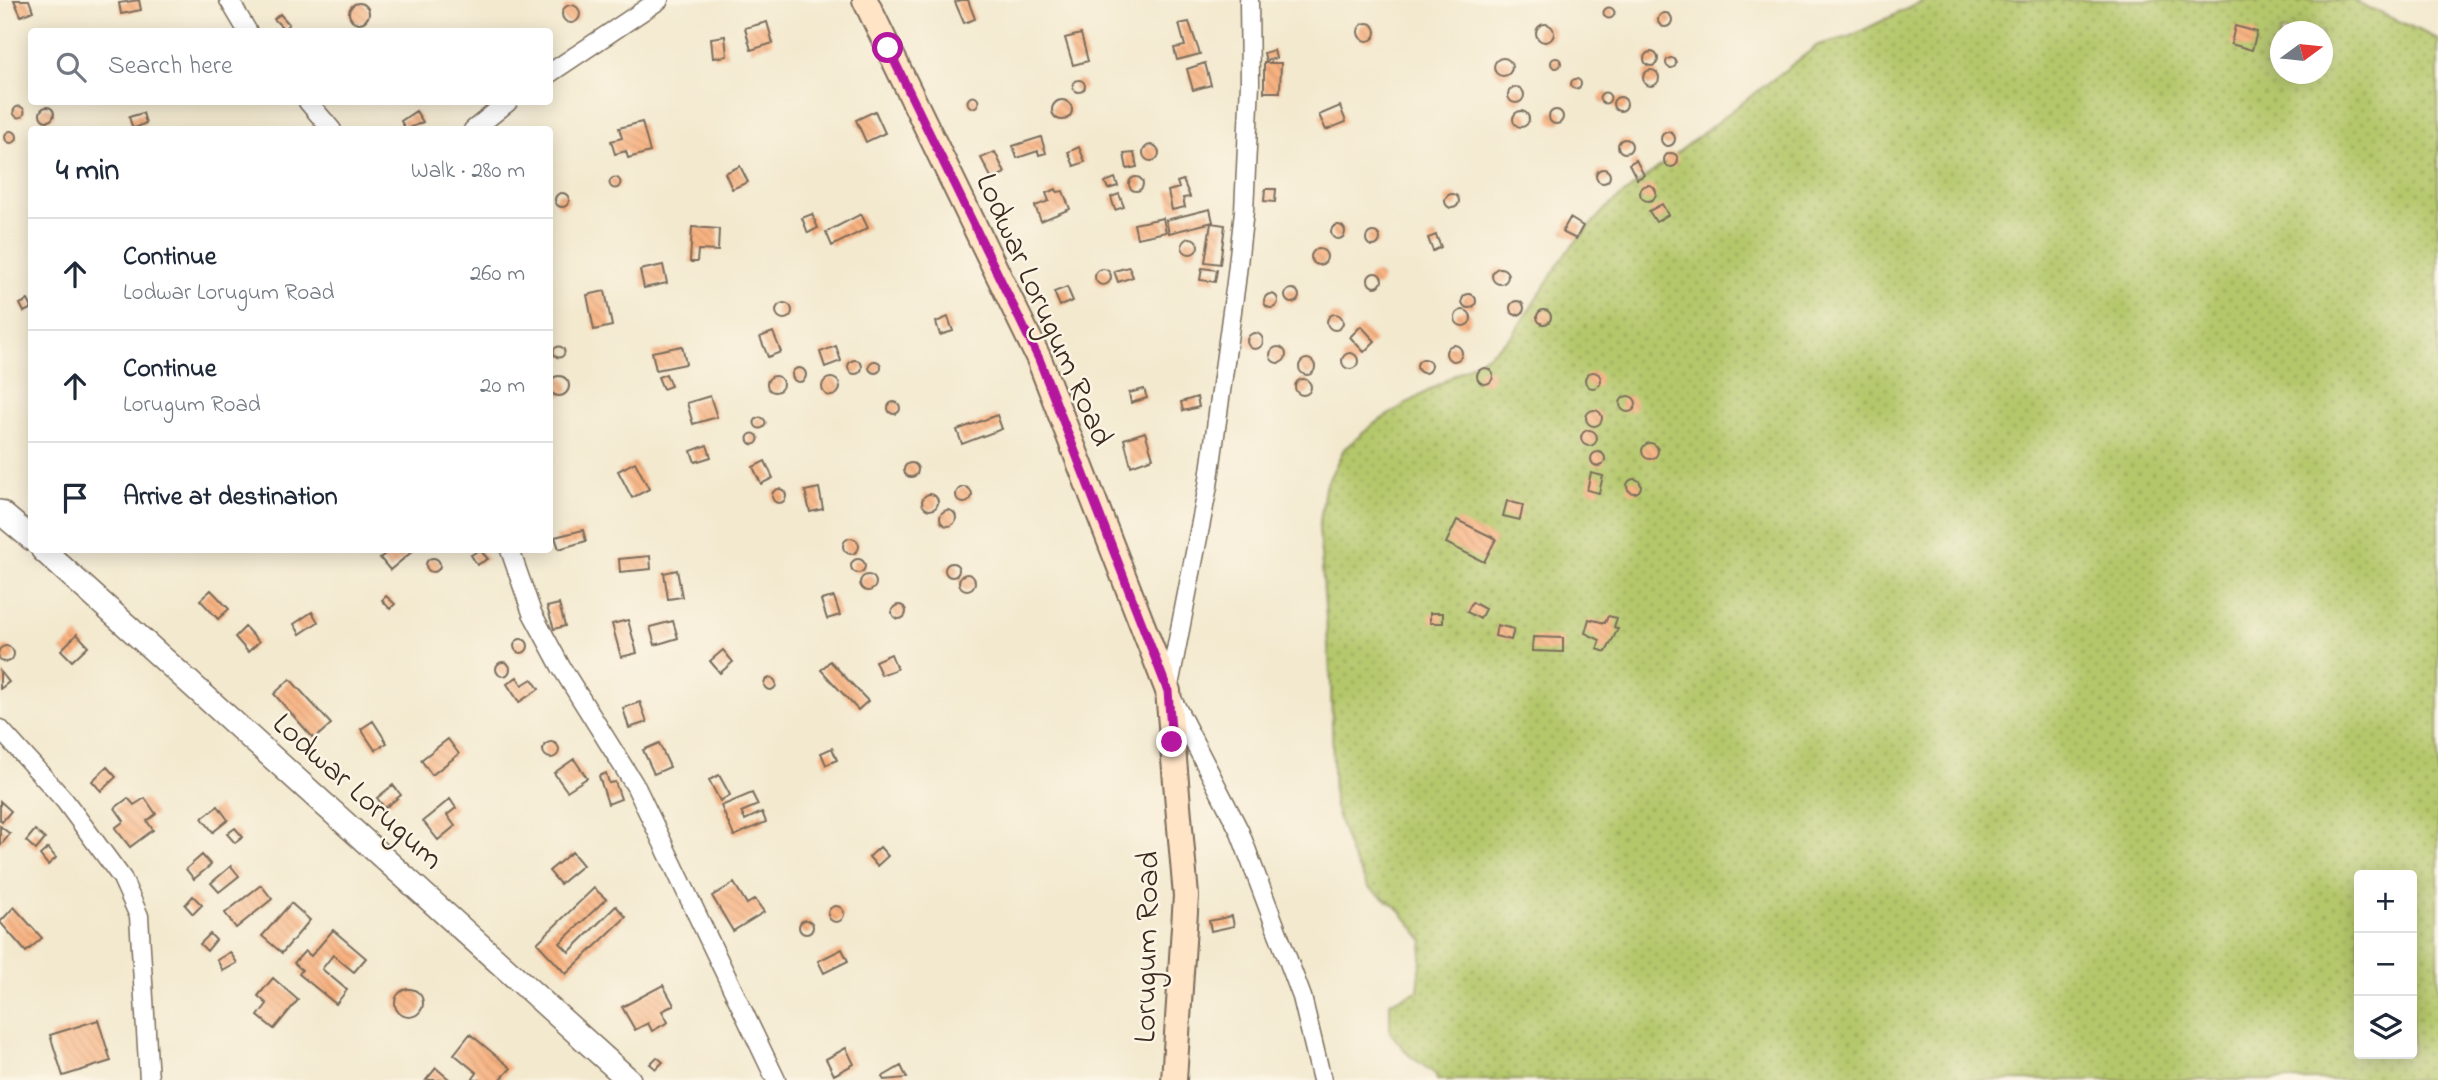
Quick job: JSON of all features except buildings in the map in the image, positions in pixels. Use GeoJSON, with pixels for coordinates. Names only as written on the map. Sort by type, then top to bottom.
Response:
{"type":"FeatureCollection","features":[{"type":"Feature","properties":{"kind":"main road","name":"Lodwar Lorugum Road"},"geometry":{"type":"LineString","coordinates":[[865,0],[1039,359],[1168,691]]}},
{"type":"Feature","properties":{"kind":"main road","name":"Lorugum Road"},"geometry":{"type":"LineString","coordinates":[[1168,691],[1186,896],[1174,1080]]}},
{"type":"Feature","properties":{"kind":"street"},"geometry":{"type":"LineString","coordinates":[[229,0],[246,28]]}},
{"type":"Feature","properties":{"kind":"street"},"geometry":{"type":"LineString","coordinates":[[553,71],[659,0]]}},
{"type":"Feature","properties":{"kind":"street"},"geometry":{"type":"LineString","coordinates":[[1248,0],[1249,111],[1244,211],[1236,282],[1209,486],[1168,691],[1239,830],[1302,997],[1322,1080]]}},
{"type":"Feature","properties":{"kind":"street"},"geometry":{"type":"LineString","coordinates":[[311,105],[329,126]]}},
{"type":"Feature","properties":{"kind":"street"},"geometry":{"type":"LineString","coordinates":[[478,126],[504,105]]}},
{"type":"Feature","properties":{"kind":"street"},"geometry":{"type":"LineString","coordinates":[[0,512],[28,536]]}},
{"type":"Feature","properties":{"kind":"street","name":"Lodwar Lorugum"},"geometry":{"type":"LineString","coordinates":[[46,553],[629,1080]]}},
{"type":"Feature","properties":{"kind":"street"},"geometry":{"type":"LineString","coordinates":[[511,553],[532,613],[561,667],[636,788],[776,1080]]}},
{"type":"Feature","properties":{"kind":"street"},"geometry":{"type":"LineString","coordinates":[[0,729],[65,801],[122,877],[139,916],[149,1080]]}},
{"type":"Feature","properties":{"kind":"green space"},"geometry":{"type":"Polygon","coordinates":[[[1925,0],[2352,0],[2438,39],[2438,1080],[1437,1080],[1435,1074],[1409,1055],[1390,1032],[1390,1002],[1418,991],[1423,940],[1398,908],[1368,887],[1350,853],[1334,804],[1331,684],[1319,528],[1325,487],[1344,449],[1375,423],[1489,354],[1513,335],[1565,254],[1606,208],[1818,45],[1849,37],[1925,0]]]}},
{"type":"Feature","properties":{"kind":"route"},"geometry":{"type":"LineString","coordinates":[[888,48],[1039,359],[1168,691],[1172,742]]}}]}
